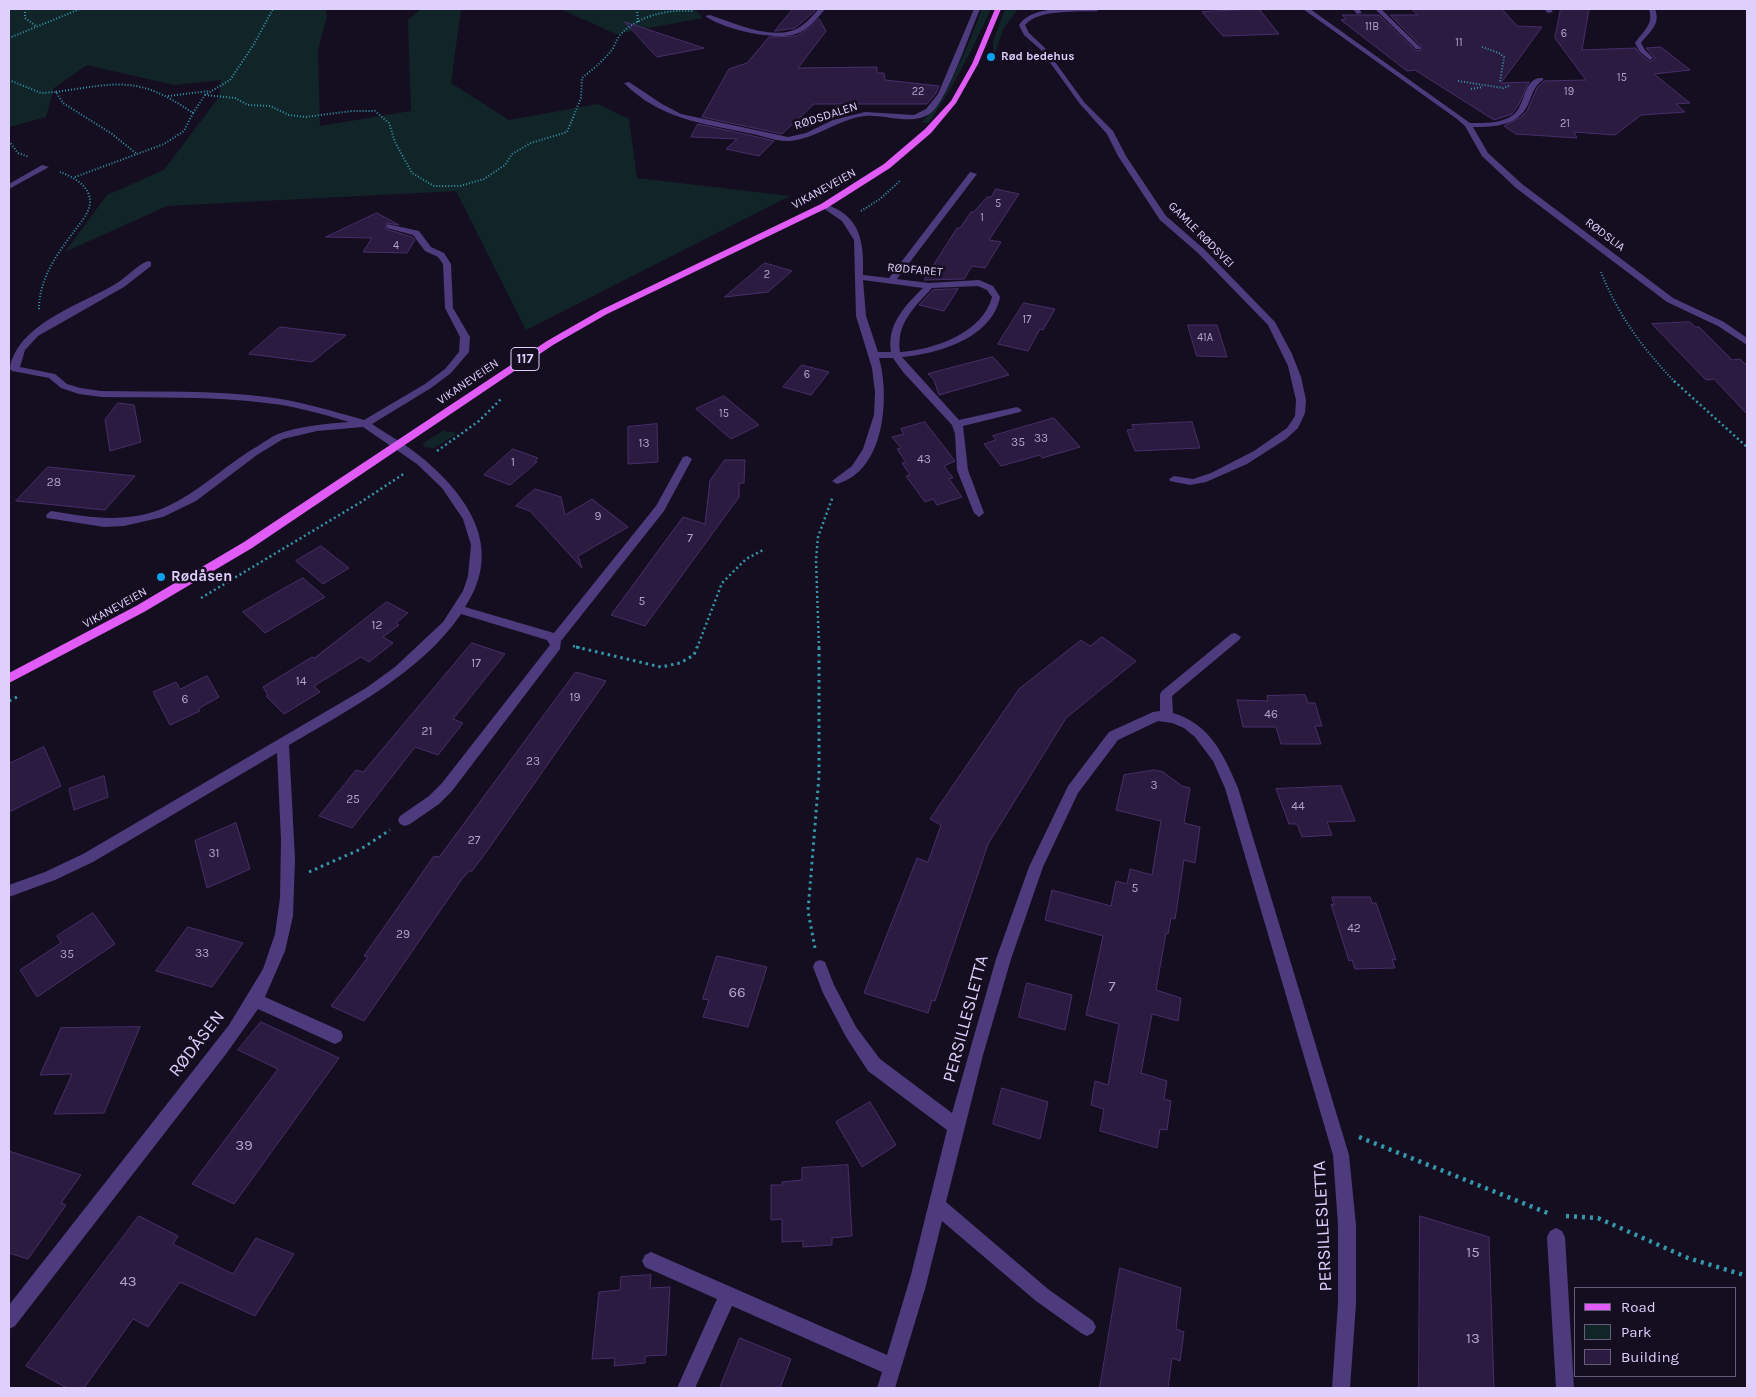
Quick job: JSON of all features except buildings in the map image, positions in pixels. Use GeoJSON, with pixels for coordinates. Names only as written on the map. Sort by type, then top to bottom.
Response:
{"type":"FeatureCollection","features":[{"type":"Feature","properties":{"kind":"main road","name":"VIKANEVEIEN"},"geometry":{"type":"LineString","coordinates":[[9,678],[92,635],[197,576],[286,521],[542,348],[604,312],[824,206],[887,166],[910,148],[942,117],[965,84],[998,9]]}},
{"type":"Feature","properties":{"kind":"street"},"geometry":{"type":"LineString","coordinates":[[708,16],[750,31],[785,33],[802,29],[822,9]]}},
{"type":"Feature","properties":{"kind":"street","name":"RØDSDALEN"},"geometry":{"type":"LineString","coordinates":[[627,83],[659,106],[678,116],[788,139],[808,135],[836,122],[865,114],[907,118],[929,111],[941,94],[977,9]]}},
{"type":"Feature","properties":{"kind":"street","name":"GAMLE RØDSVEI"},"geometry":{"type":"LineString","coordinates":[[1097,9],[1037,14],[1026,18],[1022,25],[1026,34],[1043,49],[1082,103],[1110,133],[1122,156],[1163,218],[1201,250],[1272,324],[1281,338],[1301,399],[1301,411],[1298,421],[1291,430],[1274,442],[1221,472],[1206,478],[1193,482],[1174,479]]}},
{"type":"Feature","properties":{"kind":"street","name":"RØDSLIA"},"geometry":{"type":"LineString","coordinates":[[1306,9],[1344,35],[1396,75],[1451,111],[1468,125],[1485,154],[1505,175],[1670,300],[1722,324],[1747,342]]}},
{"type":"Feature","properties":{"kind":"street"},"geometry":{"type":"LineString","coordinates":[[1378,9],[1418,48]]}},
{"type":"Feature","properties":{"kind":"street"},"geometry":{"type":"LineString","coordinates":[[1650,58],[1642,51],[1638,43],[1654,26],[1656,20],[1652,9]]}},
{"type":"Feature","properties":{"kind":"street"},"geometry":{"type":"LineString","coordinates":[[1468,125],[1494,124],[1513,119],[1523,110],[1532,85],[1540,79]]}},
{"type":"Feature","properties":{"kind":"street"},"geometry":{"type":"LineString","coordinates":[[9,187],[45,167]]}},
{"type":"Feature","properties":{"kind":"street"},"geometry":{"type":"LineString","coordinates":[[892,280],[973,174]]}},
{"type":"Feature","properties":{"kind":"street"},"geometry":{"type":"LineString","coordinates":[[824,206],[845,219],[855,231],[858,240],[861,316],[874,355],[881,391],[881,412],[876,432],[866,453],[855,470],[837,481]]}},
{"type":"Feature","properties":{"kind":"street"},"geometry":{"type":"LineString","coordinates":[[51,515],[104,523],[140,519],[175,507],[192,498],[253,453],[280,437],[317,428],[365,424],[428,386],[448,371],[464,352],[466,344],[462,330],[448,308],[448,272],[444,259],[441,255],[428,249],[416,232],[390,226]]}},
{"type":"Feature","properties":{"kind":"street"},"geometry":{"type":"LineString","coordinates":[[9,891],[50,876],[88,858],[370,691],[399,670],[424,648],[459,609],[469,592],[474,576],[477,553],[474,532],[464,511],[446,486],[422,462],[365,424],[313,408],[268,400],[207,395],[101,394],[79,391],[64,386],[52,376],[12,369],[24,344],[33,336],[50,323],[125,282],[148,264]]}},
{"type":"Feature","properties":{"kind":"street","name":"RØDFARET"},"geometry":{"type":"LineString","coordinates":[[860,277],[929,286],[980,282],[994,292],[995,302],[978,327],[968,335],[940,346],[896,355],[874,355]]}},
{"type":"Feature","properties":{"kind":"street"},"geometry":{"type":"LineString","coordinates":[[929,286],[901,317],[896,327],[894,338],[896,355],[905,368],[957,424],[961,432],[961,461],[965,482],[979,513]]}},
{"type":"Feature","properties":{"kind":"street"},"geometry":{"type":"LineString","coordinates":[[957,424],[1017,410]]}},
{"type":"Feature","properties":{"kind":"street"},"geometry":{"type":"LineString","coordinates":[[405,820],[434,800],[447,787],[555,643],[660,508],[687,458]]}},
{"type":"Feature","properties":{"kind":"street"},"geometry":{"type":"LineString","coordinates":[[459,609],[551,637],[555,643]]}},
{"type":"Feature","properties":{"kind":"street"},"geometry":{"type":"LineString","coordinates":[[1167,716],[1166,694],[1235,637]]}},
{"type":"Feature","properties":{"kind":"street","name":"PERSILLESLETTA"},"geometry":{"type":"LineString","coordinates":[[886,1388],[920,1276],[995,982],[1024,896],[1057,821],[1088,768],[1116,733],[1134,720],[1149,716],[1167,716],[1183,720],[1194,727],[1207,741],[1222,765],[1237,803],[1341,1155],[1347,1226],[1347,1304],[1341,1388]]}},
{"type":"Feature","properties":{"kind":"street","name":"RØDÅSEN"},"geometry":{"type":"LineString","coordinates":[[9,1320],[232,1033],[255,1000],[266,980],[279,948],[284,928],[288,833],[282,744]]}},
{"type":"Feature","properties":{"kind":"street"},"geometry":{"type":"LineString","coordinates":[[820,967],[828,988],[851,1032],[874,1065],[957,1127]]}},
{"type":"Feature","properties":{"kind":"street"},"geometry":{"type":"LineString","coordinates":[[255,1000],[335,1036]]}},
{"type":"Feature","properties":{"kind":"street"},"geometry":{"type":"LineString","coordinates":[[938,1206],[1042,1295],[1087,1327]]}},
{"type":"Feature","properties":{"kind":"street"},"geometry":{"type":"LineString","coordinates":[[1556,1237],[1565,1388]]}},
{"type":"Feature","properties":{"kind":"street"},"geometry":{"type":"LineString","coordinates":[[651,1261],[892,1367]]}},
{"type":"Feature","properties":{"kind":"street"},"geometry":{"type":"LineString","coordinates":[[686,1388],[728,1294]]}},
{"type":"Feature","properties":{"kind":"path"},"geometry":{"type":"LineString","coordinates":[[25,9],[25,18],[36,26]]}},
{"type":"Feature","properties":{"kind":"path"},"geometry":{"type":"LineString","coordinates":[[9,38],[80,9]]}},
{"type":"Feature","properties":{"kind":"path"},"geometry":{"type":"LineString","coordinates":[[75,177],[165,143],[184,131],[205,95],[230,80],[254,44],[273,9]]}},
{"type":"Feature","properties":{"kind":"path"},"geometry":{"type":"LineString","coordinates":[[637,9],[638,22]]}},
{"type":"Feature","properties":{"kind":"path"},"geometry":{"type":"LineString","coordinates":[[205,95],[235,98],[248,105],[270,106],[289,115],[304,117],[352,111],[375,111],[389,123],[395,142],[412,174],[434,186],[460,186],[484,179],[505,165],[512,154],[531,143],[567,132],[581,98],[582,78],[612,49],[619,36],[638,22],[663,13],[686,9],[701,12],[708,16]]}},
{"type":"Feature","properties":{"kind":"path"},"geometry":{"type":"LineString","coordinates":[[1482,47],[1499,52],[1504,57],[1500,82]]}},
{"type":"Feature","properties":{"kind":"path"},"geometry":{"type":"LineString","coordinates":[[9,80],[41,92],[56,92],[124,83],[136,84],[167,96],[193,113]]}},
{"type":"Feature","properties":{"kind":"path"},"geometry":{"type":"LineString","coordinates":[[1458,81],[1489,87],[1503,88],[1511,85]]}},
{"type":"Feature","properties":{"kind":"path"},"geometry":{"type":"LineString","coordinates":[[1471,89],[1489,87]]}},
{"type":"Feature","properties":{"kind":"path"},"geometry":{"type":"LineString","coordinates":[[167,96],[212,91]]}},
{"type":"Feature","properties":{"kind":"path"},"geometry":{"type":"LineString","coordinates":[[56,92],[63,103],[112,134],[137,154]]}},
{"type":"Feature","properties":{"kind":"path"},"geometry":{"type":"LineString","coordinates":[[9,140],[18,153],[42,160],[45,167],[75,177],[89,193],[90,203],[86,214],[57,255],[38,299],[40,313],[50,323]]}},
{"type":"Feature","properties":{"kind":"path"},"geometry":{"type":"LineString","coordinates":[[1607,252],[1598,256],[1605,285],[1636,338],[1680,386],[1747,447]]}},
{"type":"Feature","properties":{"kind":"path"},"geometry":{"type":"LineString","coordinates":[[422,462],[473,426],[493,409]]}},
{"type":"Feature","properties":{"kind":"path"},"geometry":{"type":"LineString","coordinates":[[820,967],[812,938],[808,910],[819,776],[819,645],[816,560],[818,537],[837,481]]}},
{"type":"Feature","properties":{"kind":"path"},"geometry":{"type":"LineString","coordinates":[[555,643],[661,666],[680,663],[694,655],[722,583],[746,559],[763,550]]}},
{"type":"Feature","properties":{"kind":"path"},"geometry":{"type":"LineString","coordinates":[[287,880],[329,865],[360,850],[405,820]]}},
{"type":"Feature","properties":{"kind":"path"},"geometry":{"type":"LineString","coordinates":[[1332,1127],[1554,1216]]}},
{"type":"Feature","properties":{"kind":"path"},"geometry":{"type":"LineString","coordinates":[[1563,1216],[1598,1218],[1688,1258],[1747,1276]]}},
{"type":"Feature","properties":{"kind":"green space"},"geometry":{"type":"Polygon","coordinates":[[[9,9],[325,9],[327,16],[318,50],[320,126],[411,111],[408,20],[421,9],[461,9],[451,83],[509,120],[598,104],[629,119],[637,178],[790,196],[526,330],[456,191],[167,206],[65,252],[107,195],[164,170],[219,97],[221,80],[174,85],[87,65],[54,88],[46,117],[9,127],[9,9]]]}},
{"type":"Feature","properties":{"kind":"green space"},"geometry":{"type":"Polygon","coordinates":[[[560,9],[694,9],[703,18],[616,34],[560,9]]]}},
{"type":"Feature","properties":{"kind":"green space"},"geometry":{"type":"Polygon","coordinates":[[[982,9],[991,9],[962,67],[929,123],[922,122],[945,94],[968,45],[982,9]]]}},
{"type":"Feature","properties":{"kind":"green space"},"geometry":{"type":"Polygon","coordinates":[[[1005,9],[1018,9],[1004,28],[994,55],[993,42],[1005,9]]]}},
{"type":"Feature","properties":{"kind":"green space"},"geometry":{"type":"Polygon","coordinates":[[[445,430],[447,432],[454,432],[455,435],[434,448],[424,447],[423,443],[445,430]]]}},
{"type":"Feature","properties":{"kind":"place","name":"Rød bedehus"},"geometry":{"type":"Point","coordinates":[991,57]}},
{"type":"Feature","properties":{"kind":"place","name":"Rødåsen"},"geometry":{"type":"Point","coordinates":[161,577]}}]}
